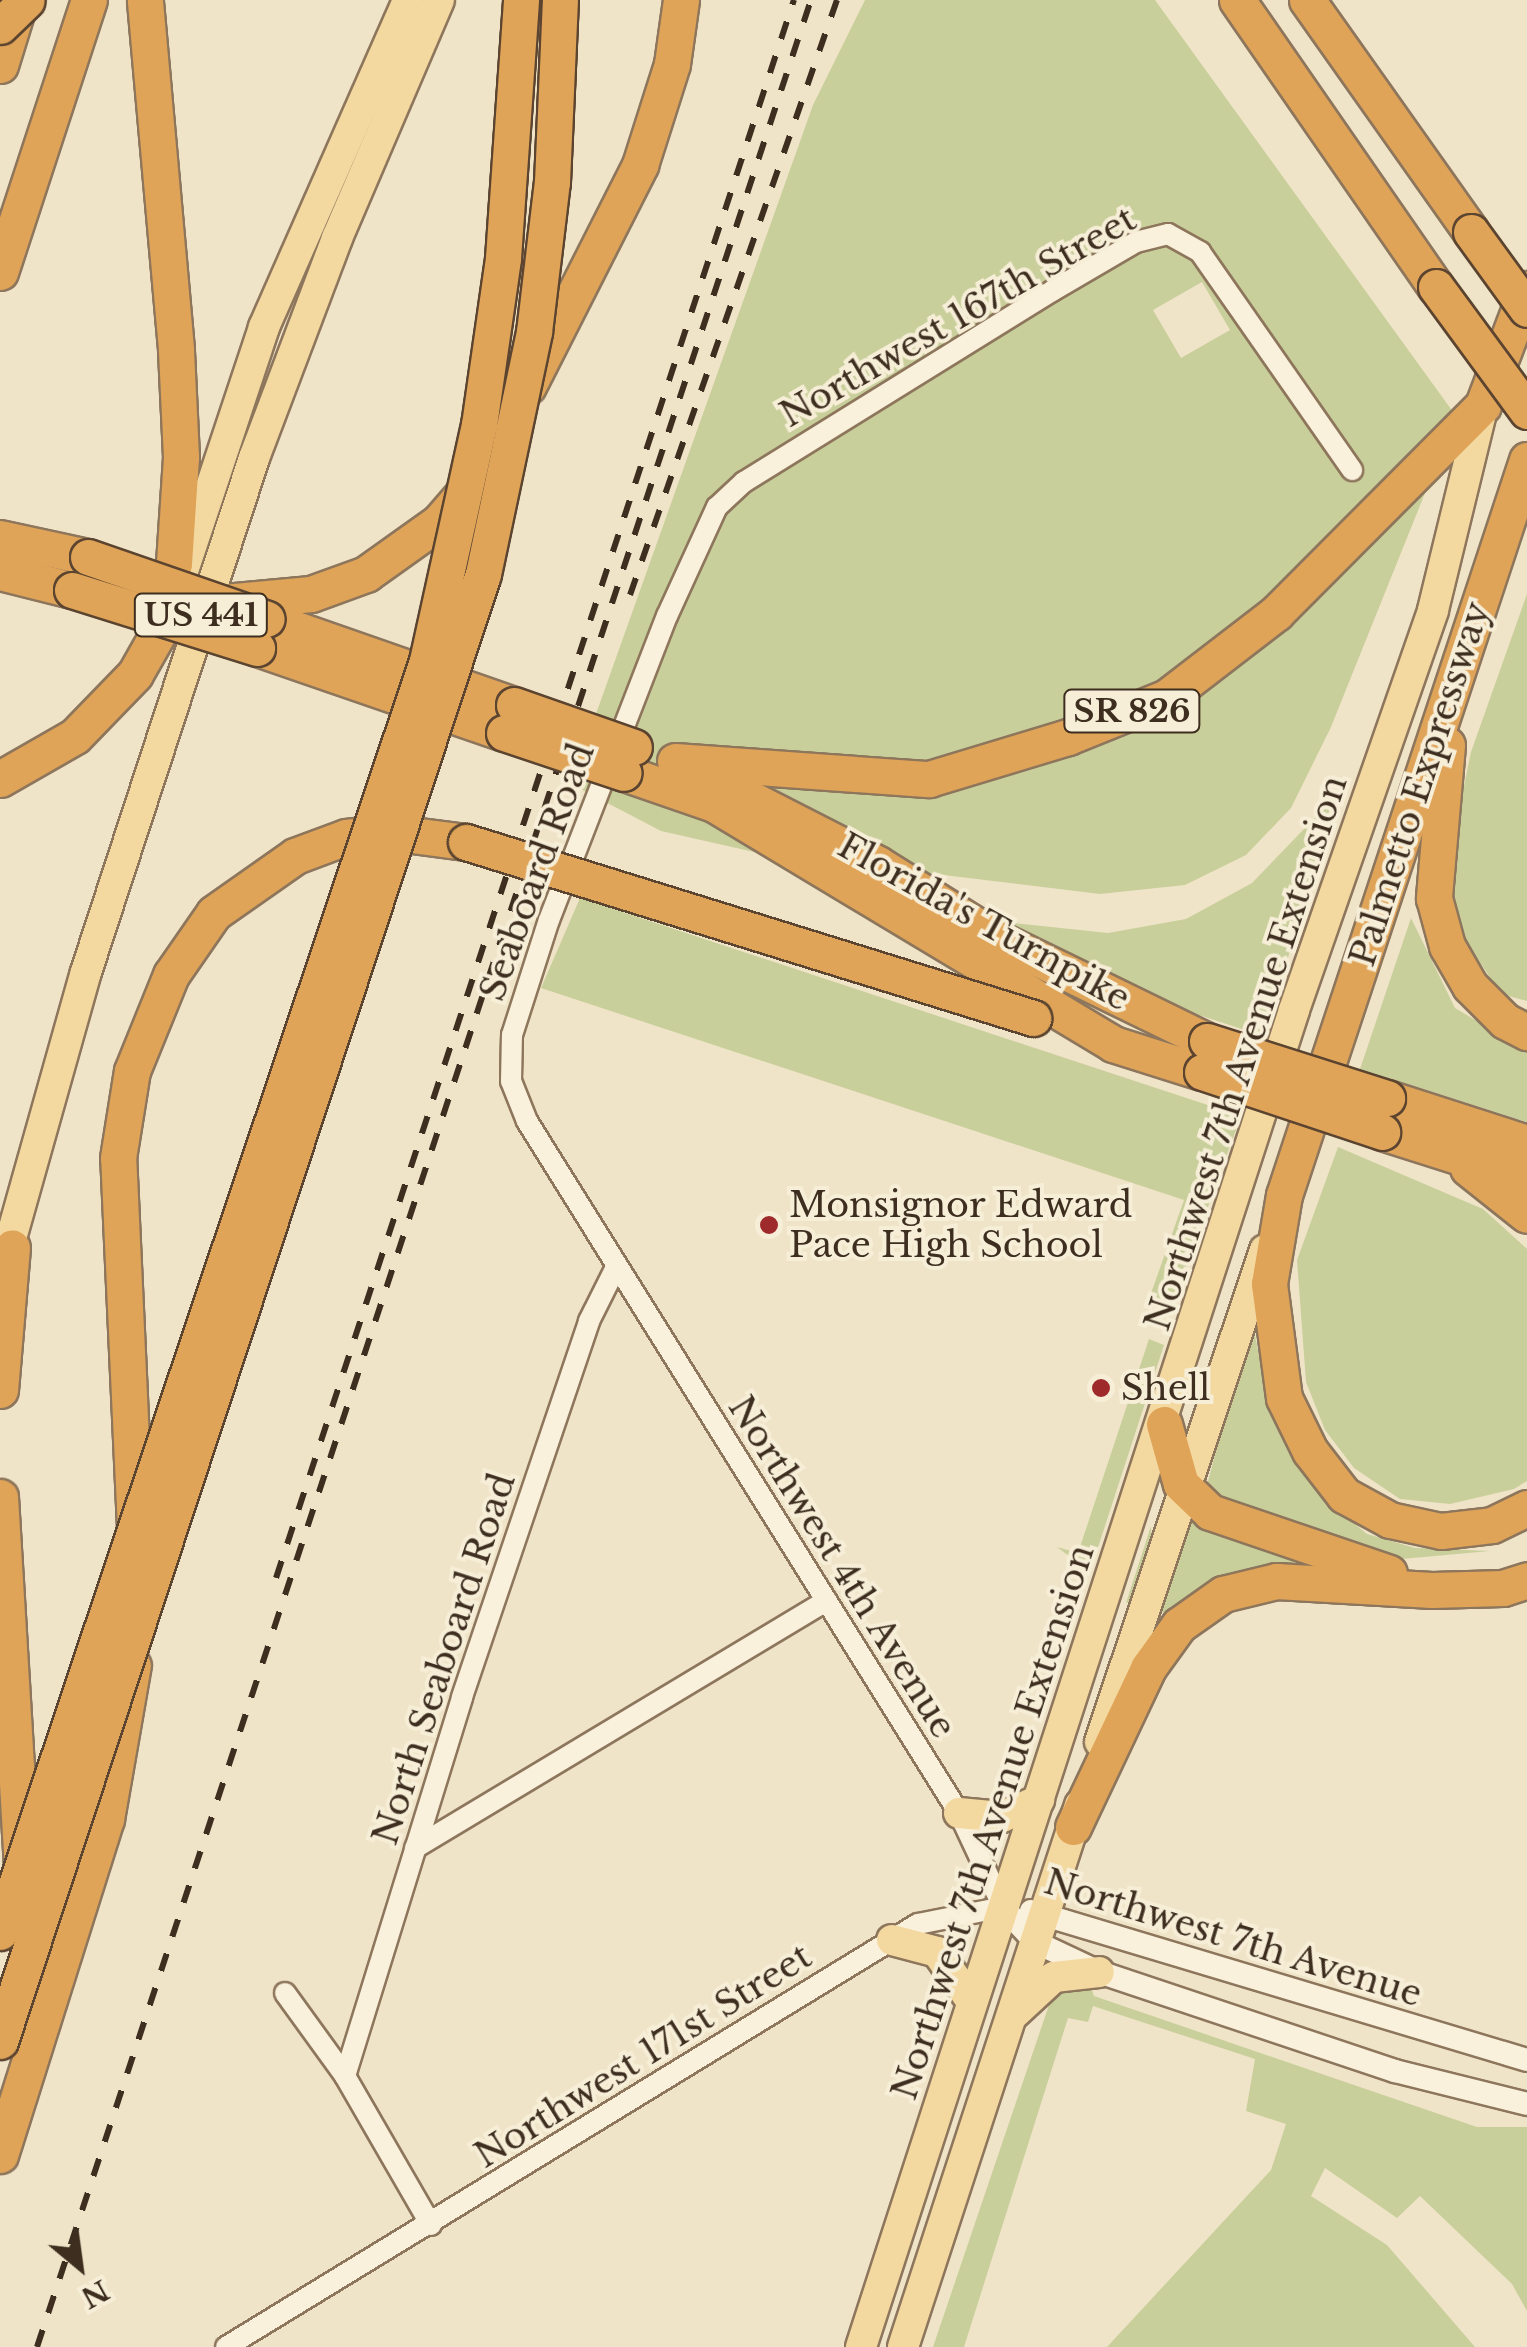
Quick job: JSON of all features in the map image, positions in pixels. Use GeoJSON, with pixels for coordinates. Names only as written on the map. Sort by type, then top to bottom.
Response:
{"type":"FeatureCollection","features":[{"type":"Feature","properties":{"kind":"highway"},"geometry":{"type":"LineString","coordinates":[[0,26],[23,0]]}},
{"type":"Feature","properties":{"kind":"highway"},"geometry":{"type":"LineString","coordinates":[[0,65],[23,0]]}},
{"type":"Feature","properties":{"kind":"highway"},"geometry":{"type":"LineString","coordinates":[[0,272],[89,0]]}},
{"type":"Feature","properties":{"kind":"highway"},"geometry":{"type":"LineString","coordinates":[[0,780],[46,756],[98,715],[135,674],[161,628],[179,521],[181,457],[144,0]]}},
{"type":"Feature","properties":{"kind":"highway"},"geometry":{"type":"LineString","coordinates":[[0,1932],[427,660],[479,424],[504,258],[521,0]]}},
{"type":"Feature","properties":{"kind":"highway"},"geometry":{"type":"LineString","coordinates":[[0,2041],[484,574],[534,332],[552,182],[560,0]]}},
{"type":"Feature","properties":{"kind":"highway"},"geometry":{"type":"LineString","coordinates":[[266,621],[311,594],[366,574],[439,522],[500,451],[640,165],[672,64],[681,0]]}},
{"type":"Feature","properties":{"kind":"highway"},"geometry":{"type":"LineString","coordinates":[[1238,0],[1436,287],[1527,411]]}},
{"type":"Feature","properties":{"kind":"highway"},"geometry":{"type":"LineString","coordinates":[[1307,0],[1527,308]]}},
{"type":"Feature","properties":{"kind":"highway","name":"SR 826"},"geometry":{"type":"LineString","coordinates":[[629,760],[929,779],[1068,737],[1166,697],[1276,614],[1483,405],[1527,289]]}},
{"type":"Feature","properties":{"kind":"highway","name":"Palmetto Expressway"},"geometry":{"type":"LineString","coordinates":[[1527,460],[1284,1195],[1269,1284],[1280,1380],[1310,1450],[1344,1495],[1390,1520],[1441,1531],[1492,1525],[1527,1508]]}},
{"type":"Feature","properties":{"kind":"highway","name":"SR 826"},"geometry":{"type":"LineString","coordinates":[[0,538],[88,557],[224,602],[509,719],[629,760],[714,804],[1113,1044],[1204,1056],[1384,1115],[1443,1149],[1527,1215]]}},
{"type":"Feature","properties":{"kind":"highway","name":"SR 826"},"geometry":{"type":"LineString","coordinates":[[0,572],[72,590],[266,621]]}},
{"type":"Feature","properties":{"kind":"highway"},"geometry":{"type":"LineString","coordinates":[[1452,686],[1434,898],[1447,946],[1470,986],[1504,1021],[1527,1032]]}},
{"type":"Feature","properties":{"kind":"highway","name":"Florida's Turnpike"},"geometry":{"type":"LineString","coordinates":[[675,761],[878,864],[998,939],[1204,1056]]}},
{"type":"Feature","properties":{"kind":"highway"},"geometry":{"type":"LineString","coordinates":[[3,2145],[106,1819],[131,1683],[136,1542],[115,1202],[122,1114],[148,1024],[191,938],[262,873],[346,837],[389,832],[466,842],[1113,1044]]}},
{"type":"Feature","properties":{"kind":"highway"},"geometry":{"type":"LineString","coordinates":[[1384,1115],[1527,1143]]}},
{"type":"Feature","properties":{"kind":"highway"},"geometry":{"type":"LineString","coordinates":[[1443,1149],[1527,1178]]}},
{"type":"Feature","properties":{"kind":"highway"},"geometry":{"type":"LineString","coordinates":[[0,1390],[6,1260]]}},
{"type":"Feature","properties":{"kind":"highway"},"geometry":{"type":"LineString","coordinates":[[1164,1424],[1181,1484],[1210,1512],[1432,1590]]}},
{"type":"Feature","properties":{"kind":"highway"},"geometry":{"type":"LineString","coordinates":[[0,1497],[23,1892],[3,2145]]}},
{"type":"Feature","properties":{"kind":"highway"},"geometry":{"type":"LineString","coordinates":[[1073,1827],[1148,1668],[1178,1626],[1223,1594],[1276,1581],[1432,1590],[1503,1588],[1527,1580]]}},
{"type":"Feature","properties":{"kind":"main road"},"geometry":{"type":"LineString","coordinates":[[161,628],[193,551],[271,310],[408,0]]}},
{"type":"Feature","properties":{"kind":"main road","name":"US 441"},"geometry":{"type":"LineString","coordinates":[[6,1260],[86,972],[254,458],[344,222],[439,0]]}},
{"type":"Feature","properties":{"kind":"main road","name":"Northwest 7th Avenue Extension"},"geometry":{"type":"LineString","coordinates":[[861,2347],[1164,1424],[1294,1010],[1433,610],[1483,405]]}},
{"type":"Feature","properties":{"kind":"main road"},"geometry":{"type":"LineString","coordinates":[[903,2347],[1181,1484],[1284,1195]]}},
{"type":"Feature","properties":{"kind":"main road"},"geometry":{"type":"LineString","coordinates":[[959,1813],[1002,1817],[1039,1800]]}},
{"type":"Feature","properties":{"kind":"main road"},"geometry":{"type":"LineString","coordinates":[[892,1940],[938,1952],[972,2002]]}},
{"type":"Feature","properties":{"kind":"main road"},"geometry":{"type":"LineString","coordinates":[[1010,2018],[1054,1977],[1099,1972]]}},
{"type":"Feature","properties":{"kind":"street","name":"Northwest 167th Street"},"geometry":{"type":"LineString","coordinates":[[729,494],[1052,291],[1136,242],[1168,234],[1200,252],[1352,470]]}},
{"type":"Feature","properties":{"kind":"street","name":"Seaboard Road"},"geometry":{"type":"LineString","coordinates":[[616,1267],[526,1122],[508,1058],[550,920],[660,634],[700,537],[729,494]]}},
{"type":"Feature","properties":{"kind":"street","name":"Northwest 4th Avenue"},"geometry":{"type":"LineString","coordinates":[[616,1267],[959,1813],[1003,1907]]}},
{"type":"Feature","properties":{"kind":"street","name":"North Seaboard Road"},"geometry":{"type":"LineString","coordinates":[[345,2076],[415,1848],[589,1321],[616,1267]]}},
{"type":"Feature","properties":{"kind":"street"},"geometry":{"type":"LineString","coordinates":[[415,1848],[826,1601]]}},
{"type":"Feature","properties":{"kind":"street","name":"Northwest 7th Avenue"},"geometry":{"type":"LineString","coordinates":[[1003,1907],[1040,1928],[1099,1972],[1395,2071],[1527,2104]]}},
{"type":"Feature","properties":{"kind":"street","name":"Northwest 171st Street"},"geometry":{"type":"LineString","coordinates":[[226,2347],[258,2338],[327,2287],[918,1924],[1003,1907]]}},
{"type":"Feature","properties":{"kind":"street","name":"Northwest 7th Avenue"},"geometry":{"type":"LineString","coordinates":[[1040,1928],[1527,2060]]}},
{"type":"Feature","properties":{"kind":"street"},"geometry":{"type":"LineString","coordinates":[[285,1993],[345,2076],[431,2225]]}},
{"type":"Feature","properties":{"kind":"green space"},"geometry":{"type":"Polygon","coordinates":[[[865,0],[1155,0],[1456,416],[1331,727],[1291,808],[1246,855],[1185,885],[1100,894],[754,852],[661,831],[571,784],[813,105],[865,0]],[[1202,282],[1153,310],[1181,358],[1230,330],[1202,282]]]}},
{"type":"Feature","properties":{"kind":"green space"},"geometry":{"type":"Polygon","coordinates":[[[1527,594],[1527,1001],[1501,994],[1440,902],[1471,752],[1527,594]]]}},
{"type":"Feature","properties":{"kind":"green space"},"geometry":{"type":"Polygon","coordinates":[[[1332,800],[1266,1037],[873,908],[1108,933],[1186,919],[1252,883],[1332,800]]]}},
{"type":"Feature","properties":{"kind":"green space"},"geometry":{"type":"Polygon","coordinates":[[[580,898],[1241,1116],[1173,1303],[1149,1299],[1184,1200],[541,988],[580,898]]]}},
{"type":"Feature","properties":{"kind":"green space"},"geometry":{"type":"Polygon","coordinates":[[[1411,918],[1455,1008],[1527,1051],[1527,1122],[1360,1069],[1411,918]]]}},
{"type":"Feature","properties":{"kind":"green space"},"geometry":{"type":"Polygon","coordinates":[[[1338,1147],[1483,1209],[1527,1249],[1527,1481],[1514,1489],[1450,1504],[1400,1499],[1354,1468],[1325,1430],[1306,1382],[1297,1260],[1338,1147]]]}},
{"type":"Feature","properties":{"kind":"green space"},"geometry":{"type":"Polygon","coordinates":[[[1251,1314],[1270,1414],[1320,1495],[1367,1534],[1415,1548],[1490,1551],[1391,1560],[1205,1493],[1251,1314]]]}},
{"type":"Feature","properties":{"kind":"green space"},"geometry":{"type":"Polygon","coordinates":[[[1149,1339],[1164,1345],[1089,1575],[1069,1570],[1069,1556],[1057,1547],[1078,1553],[1149,1339]]]}},
{"type":"Feature","properties":{"kind":"green space"},"geometry":{"type":"Polygon","coordinates":[[[1191,1523],[1334,1568],[1157,1614],[1191,1523]]]}},
{"type":"Feature","properties":{"kind":"green space"},"geometry":{"type":"Polygon","coordinates":[[[1151,1526],[1152,1546],[1135,1600],[1126,1603],[1151,1526]]]}},
{"type":"Feature","properties":{"kind":"green space"},"geometry":{"type":"Polygon","coordinates":[[[1090,1984],[1094,1996],[1477,2127],[1527,2127],[1527,2311],[1512,2284],[1420,2196],[1397,2218],[1325,2168],[1311,2196],[1387,2245],[1475,2347],[1107,2347],[1271,2170],[1286,2124],[1246,2111],[1255,2059],[1093,2006],[1088,2022],[1068,2018],[964,2347],[933,2347],[1051,1999],[1061,1988],[1090,1984]]]}},
{"type":"Feature","properties":{"kind":"railway"},"geometry":{"type":"LineString","coordinates":[[276,1578],[794,0]]}},
{"type":"Feature","properties":{"kind":"railway"},"geometry":{"type":"LineString","coordinates":[[37,2347],[811,0]]}},
{"type":"Feature","properties":{"kind":"railway"},"geometry":{"type":"LineString","coordinates":[[630,595],[837,0]]}},
{"type":"Feature","properties":{"kind":"place","name":"Monsignor Edward Pace High School"},"geometry":{"type":"Point","coordinates":[769,1225]}},
{"type":"Feature","properties":{"kind":"place","name":"Shell"},"geometry":{"type":"Point","coordinates":[1101,1388]}}]}
